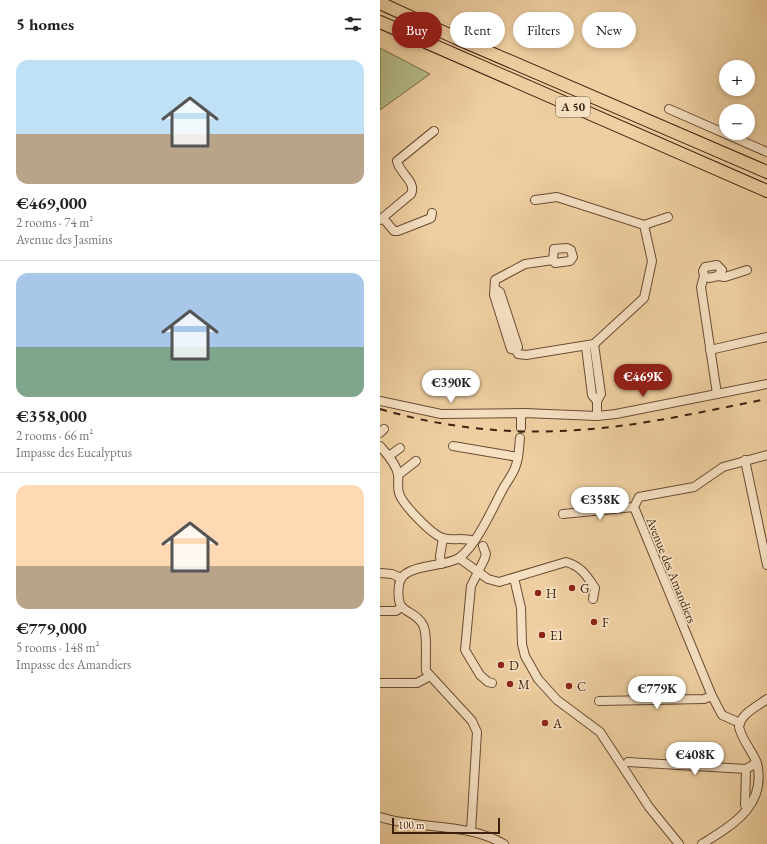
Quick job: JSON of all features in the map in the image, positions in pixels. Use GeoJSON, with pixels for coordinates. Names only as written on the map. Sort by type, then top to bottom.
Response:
{"type":"FeatureCollection","features":[{"type":"Feature","properties":{"kind":"highway","name":"A 50"},"geometry":{"type":"LineString","coordinates":[[380,3],[456,38],[767,172]]}},
{"type":"Feature","properties":{"kind":"highway","name":"A 50"},"geometry":{"type":"LineString","coordinates":[[380,22],[767,191]]}},
{"type":"Feature","properties":{"kind":"street"},"geometry":{"type":"LineString","coordinates":[[669,109],[767,152]]}},
{"type":"Feature","properties":{"kind":"street"},"geometry":{"type":"LineString","coordinates":[[432,213],[431,218],[398,231],[394,231],[382,219],[413,190],[413,185],[398,167],[397,161],[434,131]]}},
{"type":"Feature","properties":{"kind":"street"},"geometry":{"type":"LineString","coordinates":[[535,200],[557,197],[644,225],[668,217]]}},
{"type":"Feature","properties":{"kind":"street"},"geometry":{"type":"LineString","coordinates":[[553,260],[525,264],[495,280],[495,289],[500,292],[518,347],[516,350],[518,354],[526,355],[590,346],[644,298],[652,261],[644,225]]}},
{"type":"Feature","properties":{"kind":"street"},"geometry":{"type":"LineString","coordinates":[[718,276],[722,270],[717,265],[705,267],[701,287],[718,394]]}},
{"type":"Feature","properties":{"kind":"street"},"geometry":{"type":"LineString","coordinates":[[704,276],[709,278],[718,276],[725,277],[747,270]]}},
{"type":"Feature","properties":{"kind":"street"},"geometry":{"type":"LineString","coordinates":[[710,350],[767,337]]}},
{"type":"Feature","properties":{"kind":"street"},"geometry":{"type":"LineString","coordinates":[[590,346],[601,394],[597,401],[597,416]]}},
{"type":"Feature","properties":{"kind":"street"},"geometry":{"type":"LineString","coordinates":[[380,401],[441,414],[597,416],[616,414],[767,384]]}},
{"type":"Feature","properties":{"kind":"street"},"geometry":{"type":"LineString","coordinates":[[521,414],[521,428]]}},
{"type":"Feature","properties":{"kind":"street"},"geometry":{"type":"LineString","coordinates":[[471,831],[477,732],[472,720],[426,671],[424,628],[417,619],[401,607],[399,603],[399,590],[401,578],[409,572],[459,558],[474,541],[516,467],[520,438]]}},
{"type":"Feature","properties":{"kind":"street"},"geometry":{"type":"LineString","coordinates":[[380,446],[389,456],[398,475],[399,492],[402,499],[431,531],[444,538],[465,538],[474,541]]}},
{"type":"Feature","properties":{"kind":"street"},"geometry":{"type":"LineString","coordinates":[[453,446],[518,456]]}},
{"type":"Feature","properties":{"kind":"street"},"geometry":{"type":"LineString","coordinates":[[389,456],[400,448]]}},
{"type":"Feature","properties":{"kind":"street","name":"Avenue des Amandiers"},"geometry":{"type":"LineString","coordinates":[[740,723],[722,715],[712,696],[634,507],[639,497],[694,487],[717,470],[744,460],[767,455]]}},
{"type":"Feature","properties":{"kind":"street"},"geometry":{"type":"LineString","coordinates":[[744,460],[767,565]]}},
{"type":"Feature","properties":{"kind":"street"},"geometry":{"type":"LineString","coordinates":[[398,475],[416,461]]}},
{"type":"Feature","properties":{"kind":"street"},"geometry":{"type":"LineString","coordinates":[[563,514],[634,507]]}},
{"type":"Feature","properties":{"kind":"street"},"geometry":{"type":"LineString","coordinates":[[441,564],[440,556],[444,538]]}},
{"type":"Feature","properties":{"kind":"street"},"geometry":{"type":"LineString","coordinates":[[483,546],[486,554],[471,586],[465,650],[475,661],[480,675],[488,682],[492,683]]}},
{"type":"Feature","properties":{"kind":"street"},"geometry":{"type":"LineString","coordinates":[[459,558],[494,582],[514,578],[566,562],[575,564],[584,571],[595,588],[593,599]]}},
{"type":"Feature","properties":{"kind":"street"},"geometry":{"type":"LineString","coordinates":[[380,573],[392,574],[401,578]]}},
{"type":"Feature","properties":{"kind":"street"},"geometry":{"type":"LineString","coordinates":[[514,578],[522,608],[522,644],[525,656],[530,666],[544,688],[570,711],[600,732],[649,807],[679,844]]}},
{"type":"Feature","properties":{"kind":"street"},"geometry":{"type":"LineString","coordinates":[[380,611],[396,611],[401,607]]}},
{"type":"Feature","properties":{"kind":"street"},"geometry":{"type":"LineString","coordinates":[[380,683],[416,683],[430,676]]}},
{"type":"Feature","properties":{"kind":"street"},"geometry":{"type":"LineString","coordinates":[[599,701],[704,699],[712,696]]}},
{"type":"Feature","properties":{"kind":"street"},"geometry":{"type":"LineString","coordinates":[[702,844],[747,814],[764,784],[756,763],[740,730],[740,723],[745,715],[767,700]]}},
{"type":"Feature","properties":{"kind":"street"},"geometry":{"type":"LineString","coordinates":[[628,762],[746,768],[756,763]]}},
{"type":"Feature","properties":{"kind":"street"},"geometry":{"type":"LineString","coordinates":[[745,805],[746,768]]}},
{"type":"Feature","properties":{"kind":"street"},"geometry":{"type":"LineString","coordinates":[[380,816],[400,822],[471,831],[493,838],[504,844]]}},
{"type":"Feature","properties":{"kind":"green space"},"geometry":{"type":"Polygon","coordinates":[[[380,48],[430,74],[380,110],[380,48]]]}},
{"type":"Feature","properties":{"kind":"railway"},"geometry":{"type":"LineString","coordinates":[[380,409],[404,416],[453,425],[503,431],[528,432],[578,430],[650,422],[767,399]]}},
{"type":"Feature","properties":{"kind":"place","name":"G"},"geometry":{"type":"Point","coordinates":[572,588]}},
{"type":"Feature","properties":{"kind":"place","name":"H"},"geometry":{"type":"Point","coordinates":[538,593]}},
{"type":"Feature","properties":{"kind":"place","name":"F"},"geometry":{"type":"Point","coordinates":[594,622]}},
{"type":"Feature","properties":{"kind":"place","name":"E1"},"geometry":{"type":"Point","coordinates":[542,635]}},
{"type":"Feature","properties":{"kind":"place","name":"D"},"geometry":{"type":"Point","coordinates":[501,665]}},
{"type":"Feature","properties":{"kind":"place","name":"M"},"geometry":{"type":"Point","coordinates":[510,684]}},
{"type":"Feature","properties":{"kind":"place","name":"C"},"geometry":{"type":"Point","coordinates":[569,686]}},
{"type":"Feature","properties":{"kind":"place","name":"A"},"geometry":{"type":"Point","coordinates":[545,723]}}]}
